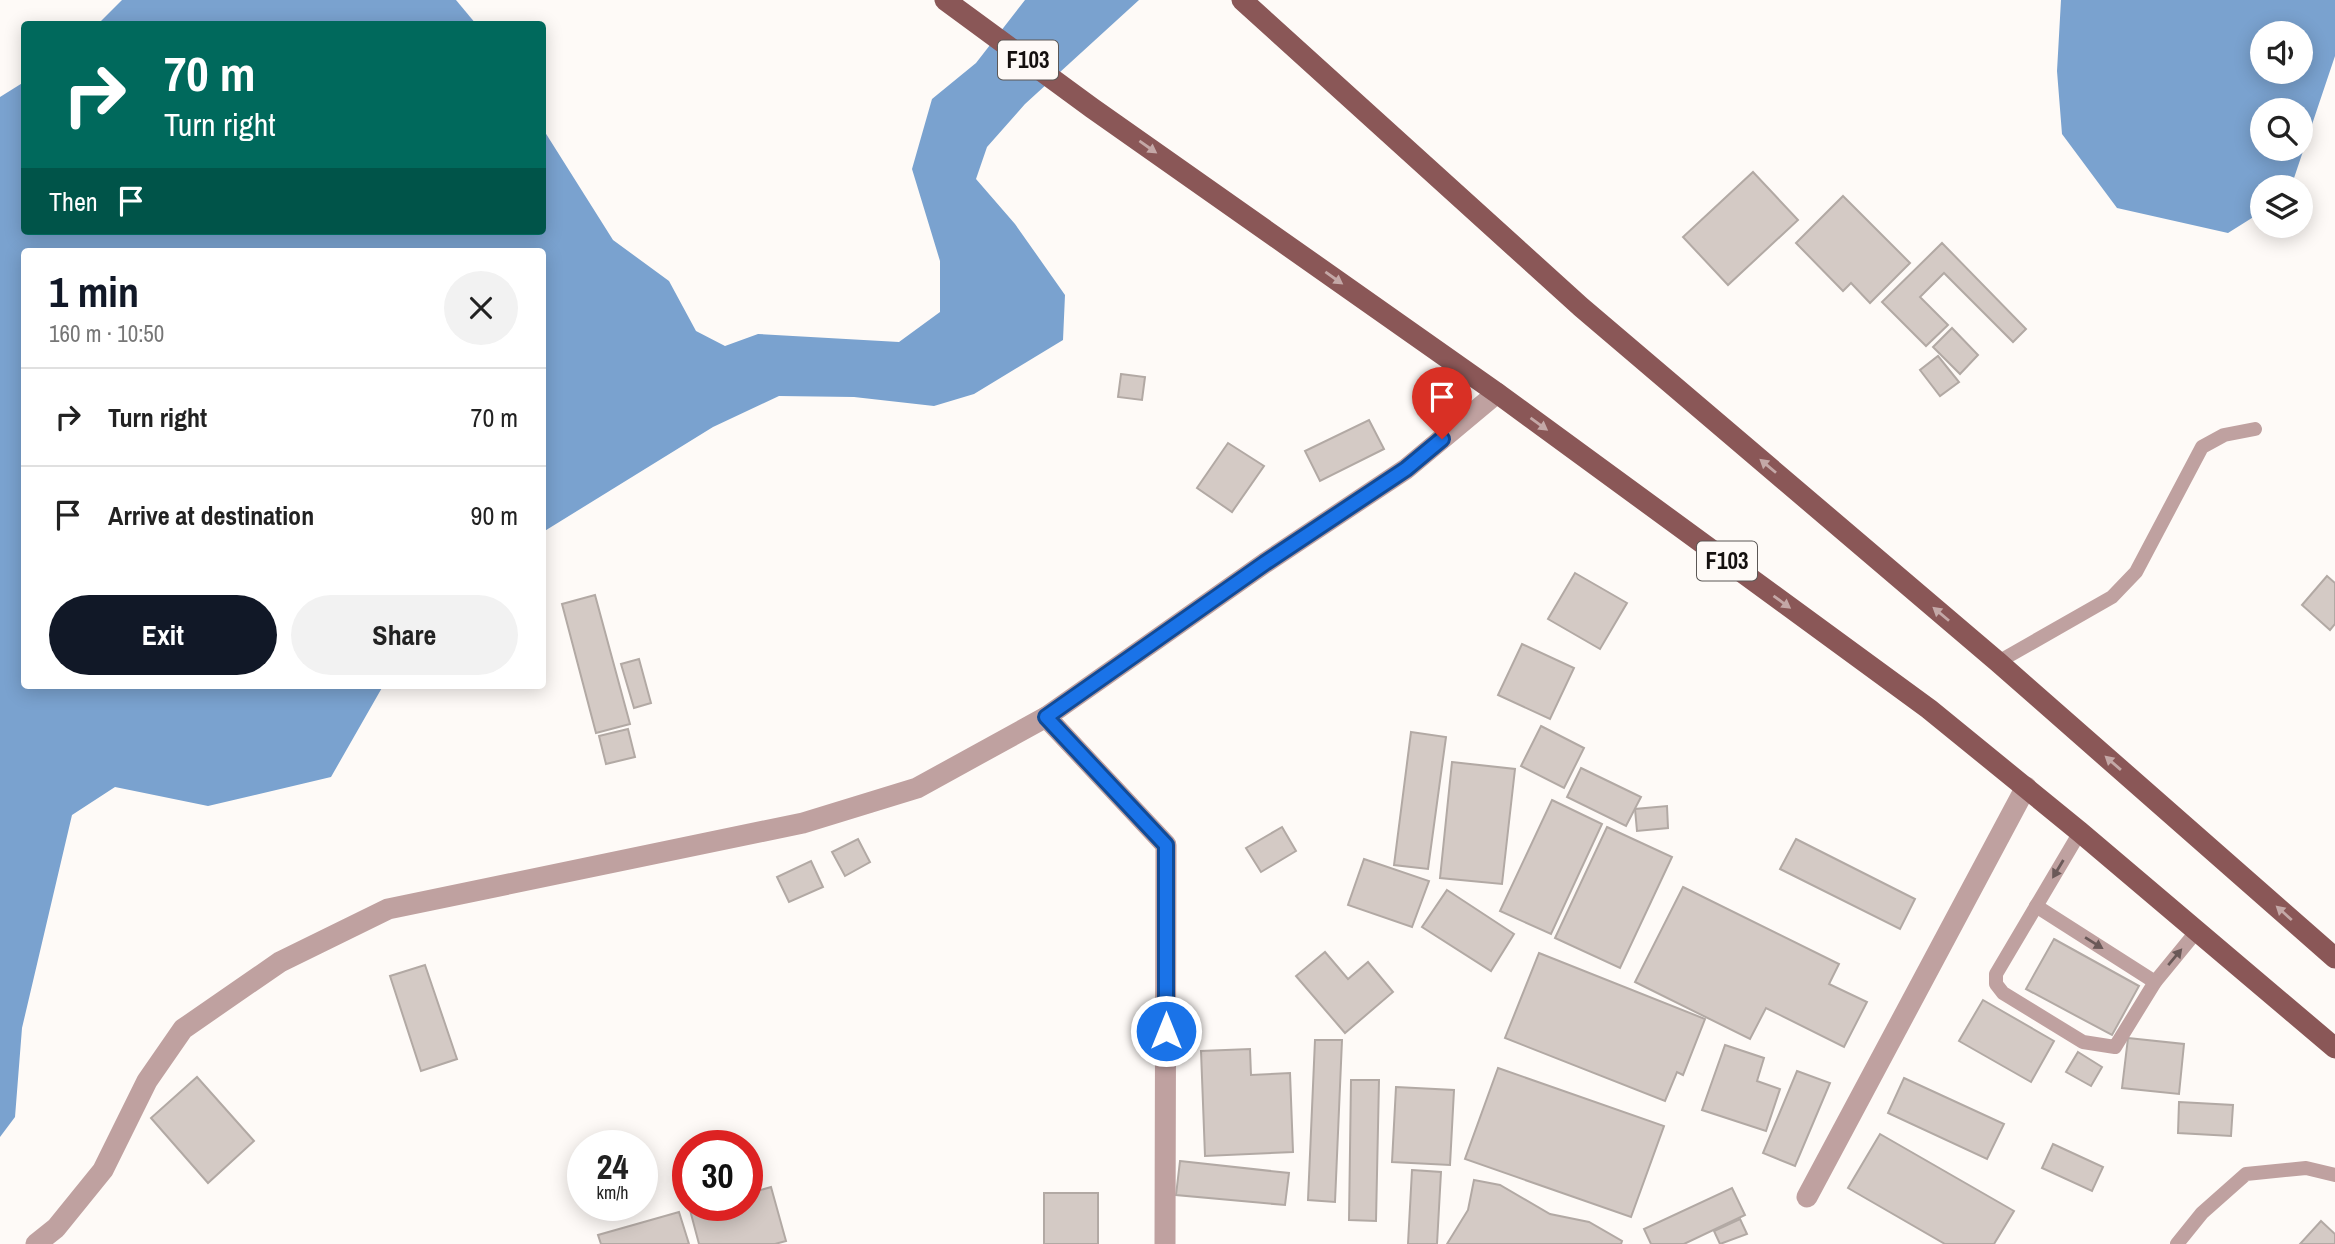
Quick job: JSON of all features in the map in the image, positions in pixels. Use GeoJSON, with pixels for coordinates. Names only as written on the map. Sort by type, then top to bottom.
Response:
{"type":"FeatureCollection","features":[{"type":"Feature","properties":{"kind":"main road","name":"F103"},"geometry":{"type":"LineString","coordinates":[[945,0],[1092,108],[1497,393],[1929,709],[2080,832],[2335,1048]]}},
{"type":"Feature","properties":{"kind":"main road"},"geometry":{"type":"LineString","coordinates":[[1241,0],[1581,307],[1998,662],[2335,958]]}},
{"type":"Feature","properties":{"kind":"street"},"geometry":{"type":"LineString","coordinates":[[36,1244],[56,1228],[103,1170],[147,1081],[183,1029],[280,962],[388,909],[803,823],[917,788],[1046,717],[1265,563],[1406,469],[1497,393]]}},
{"type":"Feature","properties":{"kind":"street"},"geometry":{"type":"LineString","coordinates":[[1046,717],[1166,845],[1165,1244]]}},
{"type":"Feature","properties":{"kind":"street"},"geometry":{"type":"LineString","coordinates":[[1807,1197],[2026,788]]}},
{"type":"Feature","properties":{"kind":"lane"},"geometry":{"type":"LineString","coordinates":[[1998,662],[2112,597],[2136,572],[2202,447],[2224,435],[2255,429]]}},
{"type":"Feature","properties":{"kind":"lane"},"geometry":{"type":"LineString","coordinates":[[2080,832],[1996,974],[1996,984],[2003,993],[2083,1042],[2115,1047],[2155,982],[2196,932]]}},
{"type":"Feature","properties":{"kind":"lane"},"geometry":{"type":"LineString","coordinates":[[2036,906],[2155,982]]}},
{"type":"Feature","properties":{"kind":"lane"},"geometry":{"type":"LineString","coordinates":[[2177,1244],[2202,1213],[2246,1174],[2306,1168],[2334,1171]]}},
{"type":"Feature","properties":{"kind":"water"},"geometry":{"type":"Polygon","coordinates":[[[122,0],[456,0],[474,21],[101,21],[122,0]]]}},
{"type":"Feature","properties":{"kind":"water"},"geometry":{"type":"Polygon","coordinates":[[[1025,0],[1139,0],[1025,104],[987,147],[976,179],[1015,224],[1065,295],[1063,340],[974,394],[934,406],[854,397],[779,396],[713,427],[546,530],[546,248],[21,248],[21,689],[381,689],[331,777],[208,806],[115,787],[72,815],[22,1028],[15,1117],[0,1137],[0,97],[21,84],[21,235],[546,235],[546,134],[613,240],[669,281],[696,331],[725,346],[758,334],[899,342],[940,312],[940,261],[912,169],[932,99],[976,63],[1025,0]]]}},
{"type":"Feature","properties":{"kind":"water"},"geometry":{"type":"Polygon","coordinates":[[[2061,0],[2335,0],[2335,56],[2313,122],[2313,98],[2250,98],[2250,161],[2300,161],[2295,175],[2250,175],[2250,219],[2228,233],[2117,208],[2062,134],[2057,71],[2061,0]]]}},
{"type":"Feature","properties":{"kind":"building"},"geometry":{"type":"Polygon","coordinates":[[[1753,172],[1798,220],[1728,285],[1683,237],[1753,172]]]}},
{"type":"Feature","properties":{"kind":"building"},"geometry":{"type":"Polygon","coordinates":[[[1843,196],[1910,263],[1870,303],[1851,283],[1843,291],[1796,243],[1843,196]]]}},
{"type":"Feature","properties":{"kind":"building"},"geometry":{"type":"Polygon","coordinates":[[[1942,243],[2026,329],[2013,342],[1944,273],[1920,297],[1948,325],[1926,346],[1882,302],[1942,243]]]}},
{"type":"Feature","properties":{"kind":"building"},"geometry":{"type":"Polygon","coordinates":[[[1952,328],[1978,355],[1960,374],[1933,347],[1952,328]]]}},
{"type":"Feature","properties":{"kind":"building"},"geometry":{"type":"Polygon","coordinates":[[[1938,356],[1959,382],[1940,396],[1920,370],[1938,356]]]}},
{"type":"Feature","properties":{"kind":"building"},"geometry":{"type":"Polygon","coordinates":[[[1121,374],[1145,377],[1142,400],[1118,397],[1121,374]]]}},
{"type":"Feature","properties":{"kind":"building"},"geometry":{"type":"Polygon","coordinates":[[[1369,420],[1384,449],[1320,481],[1305,451],[1369,420]]]}},
{"type":"Feature","properties":{"kind":"building"},"geometry":{"type":"Polygon","coordinates":[[[1228,443],[1264,466],[1232,512],[1197,488],[1228,443]]]}},
{"type":"Feature","properties":{"kind":"building"},"geometry":{"type":"Polygon","coordinates":[[[1575,573],[1627,603],[1600,649],[1548,619],[1575,573]]]}},
{"type":"Feature","properties":{"kind":"building"},"geometry":{"type":"Polygon","coordinates":[[[2327,576],[2335,583],[2335,624],[2330,630],[2302,605],[2327,576]]]}},
{"type":"Feature","properties":{"kind":"building"},"geometry":{"type":"Polygon","coordinates":[[[595,595],[630,724],[596,733],[562,604],[595,595]]]}},
{"type":"Feature","properties":{"kind":"building"},"geometry":{"type":"Polygon","coordinates":[[[1522,644],[1574,668],[1550,719],[1498,695],[1522,644]]]}},
{"type":"Feature","properties":{"kind":"building"},"geometry":{"type":"Polygon","coordinates":[[[639,659],[651,703],[634,708],[621,664],[639,659]]]}},
{"type":"Feature","properties":{"kind":"building"},"geometry":{"type":"Polygon","coordinates":[[[1541,726],[1584,748],[1564,788],[1521,766],[1541,726]]]}},
{"type":"Feature","properties":{"kind":"building"},"geometry":{"type":"Polygon","coordinates":[[[628,729],[635,757],[606,764],[599,736],[628,729]]]}},
{"type":"Feature","properties":{"kind":"building"},"geometry":{"type":"Polygon","coordinates":[[[1411,732],[1446,737],[1428,869],[1394,865],[1411,732]]]}},
{"type":"Feature","properties":{"kind":"building"},"geometry":{"type":"Polygon","coordinates":[[[1452,762],[1515,769],[1502,884],[1440,878],[1452,762]]]}},
{"type":"Feature","properties":{"kind":"building"},"geometry":{"type":"Polygon","coordinates":[[[1581,768],[1641,797],[1626,826],[1567,797],[1581,768]]]}},
{"type":"Feature","properties":{"kind":"building"},"geometry":{"type":"Polygon","coordinates":[[[1552,800],[1602,824],[1551,934],[1500,911],[1552,800]]]}},
{"type":"Feature","properties":{"kind":"building"},"geometry":{"type":"Polygon","coordinates":[[[1667,806],[1668,828],[1637,831],[1635,809],[1667,806]]]}},
{"type":"Feature","properties":{"kind":"building"},"geometry":{"type":"Polygon","coordinates":[[[1282,827],[1296,851],[1261,872],[1246,848],[1282,827]]]}},
{"type":"Feature","properties":{"kind":"building"},"geometry":{"type":"Polygon","coordinates":[[[1607,827],[1672,857],[1620,968],[1555,938],[1607,827]]]}},
{"type":"Feature","properties":{"kind":"building"},"geometry":{"type":"Polygon","coordinates":[[[858,839],[870,862],[845,876],[832,852],[858,839]]]}},
{"type":"Feature","properties":{"kind":"building"},"geometry":{"type":"Polygon","coordinates":[[[1796,839],[1915,899],[1900,929],[1780,869],[1796,839]]]}},
{"type":"Feature","properties":{"kind":"building"},"geometry":{"type":"Polygon","coordinates":[[[1364,859],[1429,881],[1412,927],[1348,905],[1364,859]]]}},
{"type":"Feature","properties":{"kind":"building"},"geometry":{"type":"Polygon","coordinates":[[[811,861],[823,887],[789,902],[777,877],[811,861]]]}},
{"type":"Feature","properties":{"kind":"building"},"geometry":{"type":"Polygon","coordinates":[[[1683,887],[1839,964],[1829,984],[1867,1002],[1844,1047],[1766,1008],[1750,1039],[1635,982],[1683,887]]]}},
{"type":"Feature","properties":{"kind":"building"},"geometry":{"type":"Polygon","coordinates":[[[1447,890],[1514,934],[1491,971],[1422,927],[1447,890]]]}},
{"type":"Feature","properties":{"kind":"building"},"geometry":{"type":"Polygon","coordinates":[[[2054,939],[2139,986],[2112,1035],[2026,989],[2054,939]]]}},
{"type":"Feature","properties":{"kind":"building"},"geometry":{"type":"Polygon","coordinates":[[[1325,952],[1348,979],[1368,962],[1393,992],[1345,1033],[1296,976],[1325,952]]]}},
{"type":"Feature","properties":{"kind":"building"},"geometry":{"type":"Polygon","coordinates":[[[1539,953],[1705,1019],[1683,1075],[1677,1072],[1665,1101],[1505,1038],[1539,953]]]}},
{"type":"Feature","properties":{"kind":"building"},"geometry":{"type":"Polygon","coordinates":[[[425,965],[457,1059],[421,1071],[390,976],[425,965]]]}},
{"type":"Feature","properties":{"kind":"building"},"geometry":{"type":"Polygon","coordinates":[[[1983,1000],[2054,1041],[2031,1082],[1959,1041],[1983,1000]]]}},
{"type":"Feature","properties":{"kind":"building"},"geometry":{"type":"Polygon","coordinates":[[[2128,1038],[2184,1044],[2179,1094],[2122,1088],[2128,1038]]]}},
{"type":"Feature","properties":{"kind":"building"},"geometry":{"type":"Polygon","coordinates":[[[1315,1040],[1342,1040],[1335,1202],[1308,1200],[1315,1040]]]}},
{"type":"Feature","properties":{"kind":"building"},"geometry":{"type":"Polygon","coordinates":[[[1725,1045],[1764,1058],[1757,1081],[1780,1089],[1766,1131],[1702,1110],[1725,1045]]]}},
{"type":"Feature","properties":{"kind":"building"},"geometry":{"type":"Polygon","coordinates":[[[1250,1049],[1251,1075],[1290,1073],[1293,1152],[1205,1156],[1201,1051],[1250,1049]]]}},
{"type":"Feature","properties":{"kind":"building"},"geometry":{"type":"Polygon","coordinates":[[[2078,1052],[2102,1067],[2091,1086],[2066,1072],[2078,1052]]]}},
{"type":"Feature","properties":{"kind":"building"},"geometry":{"type":"Polygon","coordinates":[[[1498,1068],[1664,1126],[1631,1217],[1465,1159],[1498,1068]]]}},
{"type":"Feature","properties":{"kind":"building"},"geometry":{"type":"Polygon","coordinates":[[[1797,1071],[1830,1083],[1795,1166],[1763,1153],[1797,1071]]]}},
{"type":"Feature","properties":{"kind":"building"},"geometry":{"type":"Polygon","coordinates":[[[197,1077],[254,1141],[208,1183],[151,1118],[197,1077]]]}},
{"type":"Feature","properties":{"kind":"building"},"geometry":{"type":"Polygon","coordinates":[[[1904,1078],[2004,1124],[1987,1159],[1888,1113],[1904,1078]]]}},
{"type":"Feature","properties":{"kind":"building"},"geometry":{"type":"Polygon","coordinates":[[[1351,1080],[1379,1080],[1376,1221],[1349,1220],[1351,1080]]]}},
{"type":"Feature","properties":{"kind":"building"},"geometry":{"type":"Polygon","coordinates":[[[1396,1087],[1454,1090],[1450,1165],[1392,1162],[1396,1087]]]}},
{"type":"Feature","properties":{"kind":"building"},"geometry":{"type":"Polygon","coordinates":[[[2179,1102],[2233,1105],[2231,1136],[2178,1133],[2179,1102]]]}},
{"type":"Feature","properties":{"kind":"building"},"geometry":{"type":"Polygon","coordinates":[[[1880,1134],[2014,1211],[1994,1244],[1945,1244],[1848,1188],[1880,1134]]]}},
{"type":"Feature","properties":{"kind":"building"},"geometry":{"type":"Polygon","coordinates":[[[2053,1144],[2103,1167],[2092,1191],[2042,1168],[2053,1144]]]}},
{"type":"Feature","properties":{"kind":"building"},"geometry":{"type":"Polygon","coordinates":[[[1180,1161],[1289,1173],[1285,1205],[1176,1195],[1180,1161]]]}},
{"type":"Feature","properties":{"kind":"building"},"geometry":{"type":"Polygon","coordinates":[[[1412,1170],[1441,1172],[1437,1244],[1408,1244],[1412,1170]]]}},
{"type":"Feature","properties":{"kind":"building"},"geometry":{"type":"Polygon","coordinates":[[[1474,1180],[1500,1185],[1550,1214],[1589,1222],[1622,1241],[1621,1244],[1447,1244],[1468,1210],[1474,1180]]]}},
{"type":"Feature","properties":{"kind":"building"},"geometry":{"type":"Polygon","coordinates":[[[771,1187],[786,1241],[775,1244],[699,1244],[693,1221],[763,1221],[763,1189],[771,1187]]]}},
{"type":"Feature","properties":{"kind":"building"},"geometry":{"type":"Polygon","coordinates":[[[1732,1188],[1745,1215],[1684,1244],[1651,1244],[1644,1229],[1732,1188]]]}},
{"type":"Feature","properties":{"kind":"building"},"geometry":{"type":"Polygon","coordinates":[[[1044,1193],[1098,1193],[1098,1244],[1044,1244],[1044,1193]]]}},
{"type":"Feature","properties":{"kind":"building"},"geometry":{"type":"Polygon","coordinates":[[[672,1214],[672,1221],[682,1221],[689,1244],[601,1244],[598,1235],[647,1221],[658,1221],[658,1218],[672,1214]]]}},
{"type":"Feature","properties":{"kind":"building"},"geometry":{"type":"Polygon","coordinates":[[[1740,1219],[1747,1234],[1720,1244],[1714,1231],[1740,1219]]]}},
{"type":"Feature","properties":{"kind":"building"},"geometry":{"type":"Polygon","coordinates":[[[2321,1221],[2335,1234],[2335,1244],[2300,1244],[2321,1221]]]}},
{"type":"Feature","properties":{"kind":"route"},"geometry":{"type":"LineString","coordinates":[[1166,1031],[1166,845],[1046,717],[1265,563],[1406,469],[1442,439]]}}]}
